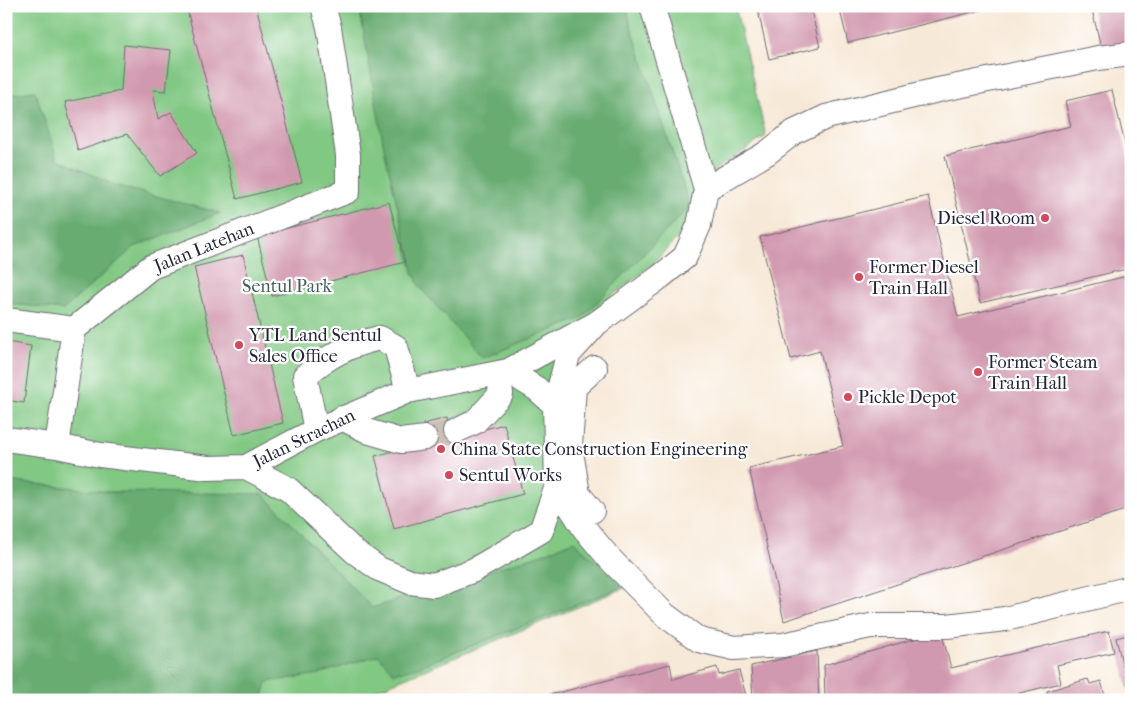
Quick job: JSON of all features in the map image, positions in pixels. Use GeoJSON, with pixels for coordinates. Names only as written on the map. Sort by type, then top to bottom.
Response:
{"type":"FeatureCollection","features":[{"type":"Feature","properties":{"kind":"street","name":"Jalan Latehan"},"geometry":{"type":"LineString","coordinates":[[74,328],[150,268],[348,191],[348,155],[329,27],[323,6]]}},
{"type":"Feature","properties":{"kind":"street"},"geometry":{"type":"LineString","coordinates":[[652,6],[706,189],[767,153],[794,132],[826,117],[938,90],[1098,58],[1131,54]]}},
{"type":"Feature","properties":{"kind":"street","name":"Jalan Strachan"},"geometry":{"type":"LineString","coordinates":[[6,439],[100,455],[208,468],[246,467],[316,430],[408,392],[504,372],[597,323],[685,256],[699,225],[706,189]]}},
{"type":"Feature","properties":{"kind":"street"},"geometry":{"type":"LineString","coordinates":[[6,320],[74,328],[56,446]]}},
{"type":"Feature","properties":{"kind":"street"},"geometry":{"type":"LineString","coordinates":[[246,467],[288,489],[355,552],[380,569],[410,582],[434,585],[474,570],[542,531],[557,486],[555,405],[568,355],[597,323]]}},
{"type":"Feature","properties":{"kind":"street"},"geometry":{"type":"LineString","coordinates":[[316,430],[305,376],[324,360],[359,342],[380,338],[396,347],[408,392]]}},
{"type":"Feature","properties":{"kind":"street"},"geometry":{"type":"LineString","coordinates":[[595,368],[574,387],[570,446],[578,494],[625,551]]}},
{"type":"Feature","properties":{"kind":"street"},"geometry":{"type":"LineString","coordinates":[[456,431],[475,422],[501,394],[504,372],[536,389],[555,405]]}},
{"type":"Feature","properties":{"kind":"street"},"geometry":{"type":"LineString","coordinates":[[342,418],[370,432],[401,441],[425,438]]}},
{"type":"Feature","properties":{"kind":"street"},"geometry":{"type":"LineString","coordinates":[[288,446],[288,489]]}},
{"type":"Feature","properties":{"kind":"street"},"geometry":{"type":"LineString","coordinates":[[557,486],[584,528],[630,580],[665,615],[699,640],[734,648],[753,648],[783,644],[870,626],[947,626],[1004,619],[1131,588]]}},
{"type":"Feature","properties":{"kind":"green space","name":"Sentul Park"},"geometry":{"type":"Polygon","coordinates":[[[6,6],[735,6],[766,136],[715,170],[705,208],[649,268],[602,303],[558,358],[545,483],[627,587],[351,700],[6,700],[6,6]]]}},
{"type":"Feature","properties":{"kind":"green space"},"geometry":{"type":"Polygon","coordinates":[[[359,6],[627,6],[630,23],[690,206],[582,318],[482,358],[420,287],[413,272],[385,153],[359,6]]]}},
{"type":"Feature","properties":{"kind":"green space"},"geometry":{"type":"Polygon","coordinates":[[[35,91],[57,159],[117,186],[220,213],[134,247],[63,310],[6,303],[6,95],[35,91]]]}},
{"type":"Feature","properties":{"kind":"green space"},"geometry":{"type":"Polygon","coordinates":[[[6,481],[112,492],[263,494],[372,608],[542,554],[574,541],[622,587],[418,667],[394,673],[378,655],[319,674],[267,682],[262,700],[6,700],[6,481]]]}},
{"type":"Feature","properties":{"kind":"building"},"geometry":{"type":"Polygon","coordinates":[[[186,6],[256,6],[302,182],[237,199],[186,6]]]}},
{"type":"Feature","properties":{"kind":"building"},"geometry":{"type":"Polygon","coordinates":[[[757,6],[810,6],[820,47],[769,59],[757,6]]]}},
{"type":"Feature","properties":{"kind":"building"},"geometry":{"type":"Polygon","coordinates":[[[839,6],[993,6],[993,7],[848,43],[839,6]]]}},
{"type":"Feature","properties":{"kind":"building"},"geometry":{"type":"Polygon","coordinates":[[[1091,6],[1131,6],[1131,43],[1102,51],[1091,6]]]}},
{"type":"Feature","properties":{"kind":"building"},"geometry":{"type":"Polygon","coordinates":[[[124,45],[171,50],[166,91],[153,90],[158,119],[171,112],[197,153],[160,176],[127,134],[78,151],[65,102],[121,91],[124,45]]]}},
{"type":"Feature","properties":{"kind":"building","name":"Diesel Room"},"geometry":{"type":"Polygon","coordinates":[[[1112,90],[1131,169],[1131,268],[980,303],[945,156],[1071,126],[1065,101],[1112,90]]]}},
{"type":"Feature","properties":{"kind":"building"},"geometry":{"type":"Polygon","coordinates":[[[928,196],[958,317],[1131,275],[1131,508],[784,621],[749,468],[843,446],[820,351],[791,359],[760,237],[928,196]]]}},
{"type":"Feature","properties":{"kind":"building"},"geometry":{"type":"Polygon","coordinates":[[[389,202],[405,262],[272,296],[257,236],[389,202]]]}},
{"type":"Feature","properties":{"kind":"building","name":"YTL Land Sentul Sales Office"},"geometry":{"type":"Polygon","coordinates":[[[243,255],[283,423],[234,435],[194,267],[243,255]]]}},
{"type":"Feature","properties":{"kind":"building"},"geometry":{"type":"Polygon","coordinates":[[[6,342],[31,346],[24,403],[6,400],[6,342]]]}},
{"type":"Feature","properties":{"kind":"building","name":"Sentul Works"},"geometry":{"type":"Polygon","coordinates":[[[447,418],[452,438],[504,424],[523,494],[394,529],[375,456],[428,442],[423,424],[447,418]]]}},
{"type":"Feature","properties":{"kind":"building"},"geometry":{"type":"Polygon","coordinates":[[[1109,631],[1114,652],[1057,665],[1061,683],[991,700],[917,700],[916,697],[905,700],[825,700],[824,665],[921,637],[943,638],[951,668],[1109,631]]]}},
{"type":"Feature","properties":{"kind":"building"},"geometry":{"type":"Polygon","coordinates":[[[1131,634],[1131,696],[1130,696],[1116,638],[1131,634]]]}},
{"type":"Feature","properties":{"kind":"building"},"geometry":{"type":"Polygon","coordinates":[[[817,651],[819,700],[753,700],[751,666],[817,651]]]}},
{"type":"Feature","properties":{"kind":"building"},"geometry":{"type":"Polygon","coordinates":[[[670,664],[673,679],[717,667],[719,675],[739,670],[746,696],[731,700],[547,700],[546,696],[670,664]]]}},
{"type":"Feature","properties":{"kind":"building"},"geometry":{"type":"Polygon","coordinates":[[[1088,679],[1090,684],[1101,681],[1106,700],[1040,700],[1049,697],[1047,691],[1088,679]]]}},
{"type":"Feature","properties":{"kind":"tunnel"},"geometry":{"type":"LineString","coordinates":[[425,438],[456,431]]}},
{"type":"Feature","properties":{"kind":"place","name":"Diesel Room"},"geometry":{"type":"Point","coordinates":[1045,218]}},
{"type":"Feature","properties":{"kind":"place","name":"Former Diesel Train Hall"},"geometry":{"type":"Point","coordinates":[859,277]}},
{"type":"Feature","properties":{"kind":"place","name":"YTL Land Sentul Sales Office"},"geometry":{"type":"Point","coordinates":[239,345]}},
{"type":"Feature","properties":{"kind":"place","name":"Former Steam Train Hall"},"geometry":{"type":"Point","coordinates":[978,372]}},
{"type":"Feature","properties":{"kind":"place","name":"Pickle Depot"},"geometry":{"type":"Point","coordinates":[848,397]}},
{"type":"Feature","properties":{"kind":"place","name":"China State Construction Engineering"},"geometry":{"type":"Point","coordinates":[441,449]}},
{"type":"Feature","properties":{"kind":"place","name":"Sentul Works"},"geometry":{"type":"Point","coordinates":[449,475]}}]}
